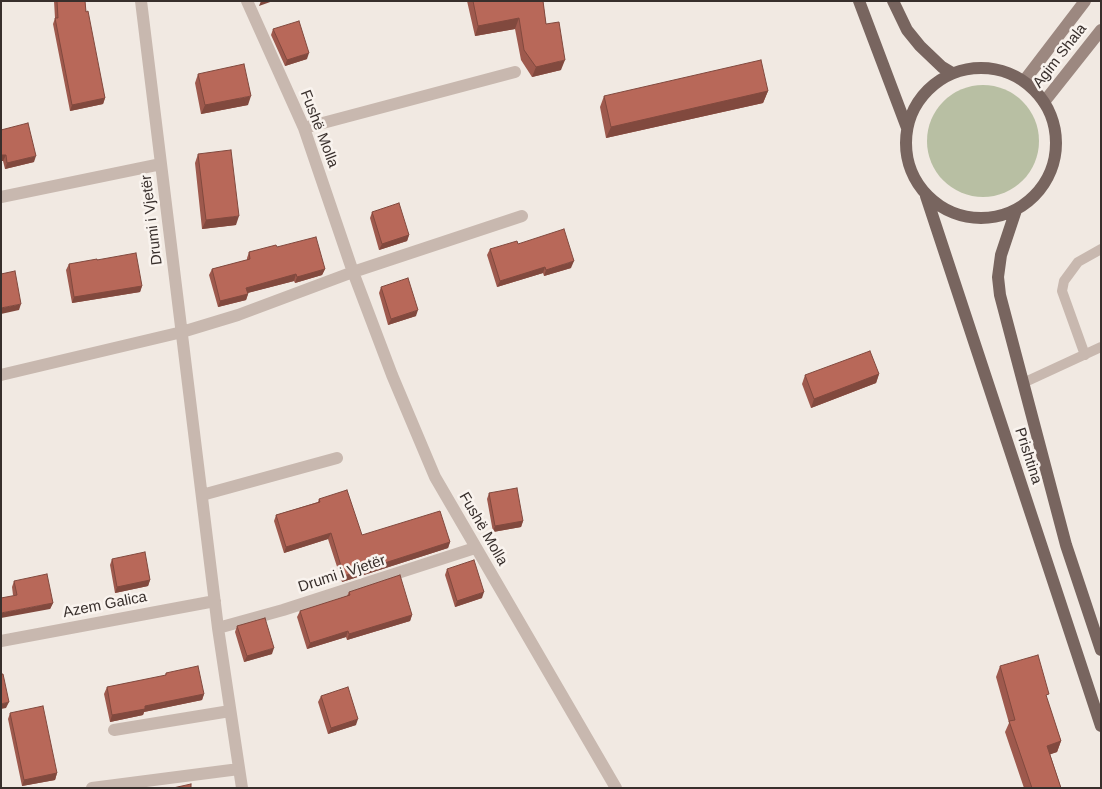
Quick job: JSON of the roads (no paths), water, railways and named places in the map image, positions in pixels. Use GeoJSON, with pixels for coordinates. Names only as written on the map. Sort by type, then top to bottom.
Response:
{"type":"FeatureCollection","features":[{"type":"Feature","properties":{"kind":"main road"},"geometry":{"type":"LineString","coordinates":[[859,1],[907,128]]}},
{"type":"Feature","properties":{"kind":"main road"},"geometry":{"type":"LineString","coordinates":[[893,1],[907,30],[920,46],[942,67],[952,73]]}},
{"type":"Feature","properties":{"kind":"main road","name":"Agim Shala"},"geometry":{"type":"LineString","coordinates":[[1024,81],[1085,1]]}},
{"type":"Feature","properties":{"kind":"main road","name":"Agim Shala"},"geometry":{"type":"LineString","coordinates":[[1044,102],[1101,30]]}},
{"type":"Feature","properties":{"kind":"main road","name":"Prishtina"},"geometry":{"type":"LineString","coordinates":[[926,196],[945,210],[968,218],[993,218],[1016,210],[1031,200],[1043,186],[1051,171],[1055,154],[1056,136],[1052,118],[1044,102],[1035,91],[1024,81],[1008,72],[989,68],[970,68],[952,73],[931,86],[915,105],[907,128],[905,152],[912,175],[926,196],[1101,726]]}},
{"type":"Feature","properties":{"kind":"main road","name":"Prishtina"},"geometry":{"type":"LineString","coordinates":[[1016,210],[1001,255],[998,277],[1000,295],[1066,545],[1101,650]]}},
{"type":"Feature","properties":{"kind":"street","name":"Drumi i Vjetër"},"geometry":{"type":"LineString","coordinates":[[141,1],[218,628],[242,788]]}},
{"type":"Feature","properties":{"kind":"street","name":"Fushë Molla"},"geometry":{"type":"LineString","coordinates":[[247,1],[304,128],[353,272],[392,375],[435,477],[616,788]]}},
{"type":"Feature","properties":{"kind":"street"},"geometry":{"type":"LineString","coordinates":[[304,128],[515,72]]}},
{"type":"Feature","properties":{"kind":"street","name":"Drumi i Vjetër"},"geometry":{"type":"LineString","coordinates":[[1,197],[161,164]]}},
{"type":"Feature","properties":{"kind":"street"},"geometry":{"type":"LineString","coordinates":[[1,375],[182,332],[238,315],[353,272],[522,216]]}},
{"type":"Feature","properties":{"kind":"street"},"geometry":{"type":"LineString","coordinates":[[202,496],[337,458]]}},
{"type":"Feature","properties":{"kind":"street","name":"Drumi i Vjetër"},"geometry":{"type":"LineString","coordinates":[[218,628],[283,610],[475,548]]}},
{"type":"Feature","properties":{"kind":"street","name":"Azem Galica"},"geometry":{"type":"LineString","coordinates":[[1,641],[215,601]]}},
{"type":"Feature","properties":{"kind":"street"},"geometry":{"type":"LineString","coordinates":[[114,730],[230,711]]}},
{"type":"Feature","properties":{"kind":"street"},"geometry":{"type":"LineString","coordinates":[[92,788],[239,769]]}},
{"type":"Feature","properties":{"kind":"lane"},"geometry":{"type":"LineString","coordinates":[[1085,355],[1062,291],[1064,280],[1078,262],[1101,249]]}},
{"type":"Feature","properties":{"kind":"lane"},"geometry":{"type":"LineString","coordinates":[[1023,383],[1101,347]]}}]}
